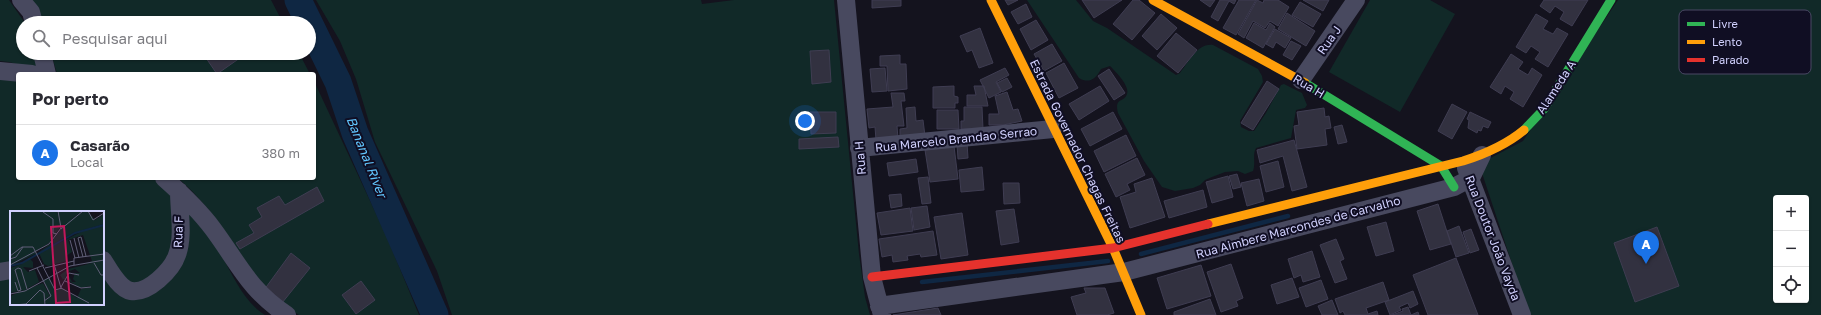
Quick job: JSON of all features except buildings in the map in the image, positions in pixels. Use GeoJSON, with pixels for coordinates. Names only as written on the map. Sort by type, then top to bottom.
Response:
{"type":"FeatureCollection","features":[{"type":"Feature","properties":{"kind":"street"},"geometry":{"type":"LineString","coordinates":[[21,0],[31,12],[32,16]]}},
{"type":"Feature","properties":{"kind":"street","name":"Rua H"},"geometry":{"type":"LineString","coordinates":[[846,0],[872,277],[881,311]]}},
{"type":"Feature","properties":{"kind":"street","name":"Estrada Governador Chagas Freitas"},"geometry":{"type":"LineString","coordinates":[[991,0],[1053,129],[1113,248],[1141,315]]}},
{"type":"Feature","properties":{"kind":"street","name":"Rua H"},"geometry":{"type":"LineString","coordinates":[[1153,0],[1301,80],[1440,166],[1454,187]]}},
{"type":"Feature","properties":{"kind":"street","name":"Rua J"},"geometry":{"type":"LineString","coordinates":[[1301,80],[1356,0]]}},
{"type":"Feature","properties":{"kind":"street","name":"Alameda A"},"geometry":{"type":"LineString","coordinates":[[1463,161],[1482,155],[1512,140],[1534,120],[1544,109],[1611,0]]}},
{"type":"Feature","properties":{"kind":"street"},"geometry":{"type":"LineString","coordinates":[[44,60],[47,72]]}},
{"type":"Feature","properties":{"kind":"street"},"geometry":{"type":"LineString","coordinates":[[0,71],[16,72]]}},
{"type":"Feature","properties":{"kind":"street","name":"Rua Marcelo Brandao Serrao"},"geometry":{"type":"LineString","coordinates":[[859,148],[1053,129]]}},
{"type":"Feature","properties":{"kind":"street"},"geometry":{"type":"LineString","coordinates":[[1471,178],[1482,155]]}},
{"type":"Feature","properties":{"kind":"street","name":"Rua Aimbere Marcondes de Carvalho"},"geometry":{"type":"LineString","coordinates":[[872,277],[1113,248],[1463,161]]}},
{"type":"Feature","properties":{"kind":"street","name":"Rua Doutor João Vayda"},"geometry":{"type":"LineString","coordinates":[[1463,161],[1471,178],[1522,315]]}},
{"type":"Feature","properties":{"kind":"street","name":"Rua Aimbere Marcondes de Carvalho"},"geometry":{"type":"LineString","coordinates":[[881,311],[1124,272],[1454,187],[1471,178]]}},
{"type":"Feature","properties":{"kind":"street"},"geometry":{"type":"LineString","coordinates":[[166,180],[179,191],[213,228],[250,284],[271,304],[287,315]]}},
{"type":"Feature","properties":{"kind":"street","name":"Rua F"},"geometry":{"type":"LineString","coordinates":[[107,266],[123,287],[131,291],[142,290],[152,285],[169,270],[177,256],[180,242],[179,191]]}},
{"type":"Feature","properties":{"kind":"street"},"geometry":{"type":"LineString","coordinates":[[0,272],[10,270]]}},
{"type":"Feature","properties":{"kind":"green space"},"geometry":{"type":"Polygon","coordinates":[[[0,0],[9,0],[20,16],[16,16],[16,60],[38,60],[41,71],[0,61],[0,0]]]}},
{"type":"Feature","properties":{"kind":"green space"},"geometry":{"type":"Polygon","coordinates":[[[31,0],[271,0],[279,16],[38,16],[31,0]]]}},
{"type":"Feature","properties":{"kind":"green space"},"geometry":{"type":"Polygon","coordinates":[[[316,0],[701,0],[702,4],[734,0],[834,0],[859,254],[865,297],[870,315],[452,315],[437,271],[375,142],[356,79],[340,41],[316,0]]]}},
{"type":"Feature","properties":{"kind":"green space"},"geometry":{"type":"Polygon","coordinates":[[[1027,0],[1076,0],[1093,21],[1107,28],[1176,75],[1180,73],[1198,50],[1207,45],[1213,45],[1258,69],[1262,76],[1263,82],[1240,121],[1241,127],[1249,131],[1254,131],[1266,113],[1281,85],[1284,84],[1302,93],[1307,105],[1305,108],[1296,110],[1291,138],[1256,148],[1254,153],[1253,171],[1245,174],[1238,171],[1225,172],[1205,180],[1200,185],[1193,188],[1175,191],[1162,187],[1144,161],[1118,113],[1118,102],[1126,97],[1127,94],[1126,87],[1122,79],[1110,66],[1101,69],[1092,80],[1086,81],[1079,78],[1027,0]]]}},
{"type":"Feature","properties":{"kind":"green space"},"geometry":{"type":"Polygon","coordinates":[[[1370,0],[1430,0],[1455,14],[1400,112],[1329,72],[1370,0]]]}},
{"type":"Feature","properties":{"kind":"green space"},"geometry":{"type":"Polygon","coordinates":[[[1618,0],[1821,0],[1821,315],[1529,315],[1479,164],[1523,141],[1618,0]]]}},
{"type":"Feature","properties":{"kind":"green space"},"geometry":{"type":"Polygon","coordinates":[[[53,60],[303,60],[309,72],[56,72],[53,60]]]}},
{"type":"Feature","properties":{"kind":"green space"},"geometry":{"type":"Polygon","coordinates":[[[0,78],[16,80],[16,180],[155,180],[184,206],[205,230],[241,290],[256,308],[265,315],[0,315],[0,78]]]}},
{"type":"Feature","properties":{"kind":"green space"},"geometry":{"type":"Polygon","coordinates":[[[316,85],[386,235],[419,315],[299,315],[268,295],[209,210],[180,180],[316,180],[316,85]]]}},
{"type":"Feature","properties":{"kind":"waterway","name":"Bananal River"},"geometry":{"type":"LineString","coordinates":[[298,0],[306,16]]}},
{"type":"Feature","properties":{"kind":"waterway","name":"Bananal River"},"geometry":{"type":"LineString","coordinates":[[316,37],[338,82],[355,133],[435,315]]}},
{"type":"Feature","properties":{"kind":"waterway"},"geometry":{"type":"LineString","coordinates":[[1141,254],[1288,216]]}},
{"type":"Feature","properties":{"kind":"waterway"},"geometry":{"type":"LineString","coordinates":[[922,282],[1108,261]]}},
{"type":"Feature","properties":{"kind":"traffic: fast"},"geometry":{"type":"LineString","coordinates":[[1524,130],[1544,109],[1611,0]]}},
{"type":"Feature","properties":{"kind":"traffic: fast"},"geometry":{"type":"LineString","coordinates":[[1305,83],[1441,166],[1454,187]]}},
{"type":"Feature","properties":{"kind":"traffic: slow"},"geometry":{"type":"LineString","coordinates":[[991,0],[1113,248],[1141,315]]}},
{"type":"Feature","properties":{"kind":"traffic: slow"},"geometry":{"type":"LineString","coordinates":[[1153,0],[1305,83]]}},
{"type":"Feature","properties":{"kind":"traffic: slow"},"geometry":{"type":"LineString","coordinates":[[1208,224],[1463,161],[1495,148],[1524,130]]}},
{"type":"Feature","properties":{"kind":"traffic: jam"},"geometry":{"type":"LineString","coordinates":[[872,277],[1113,248],[1208,224]]}},
{"type":"Feature","properties":{"kind":"place","name":"Casarão"},"geometry":{"type":"Point","coordinates":[1646,264]}}]}
